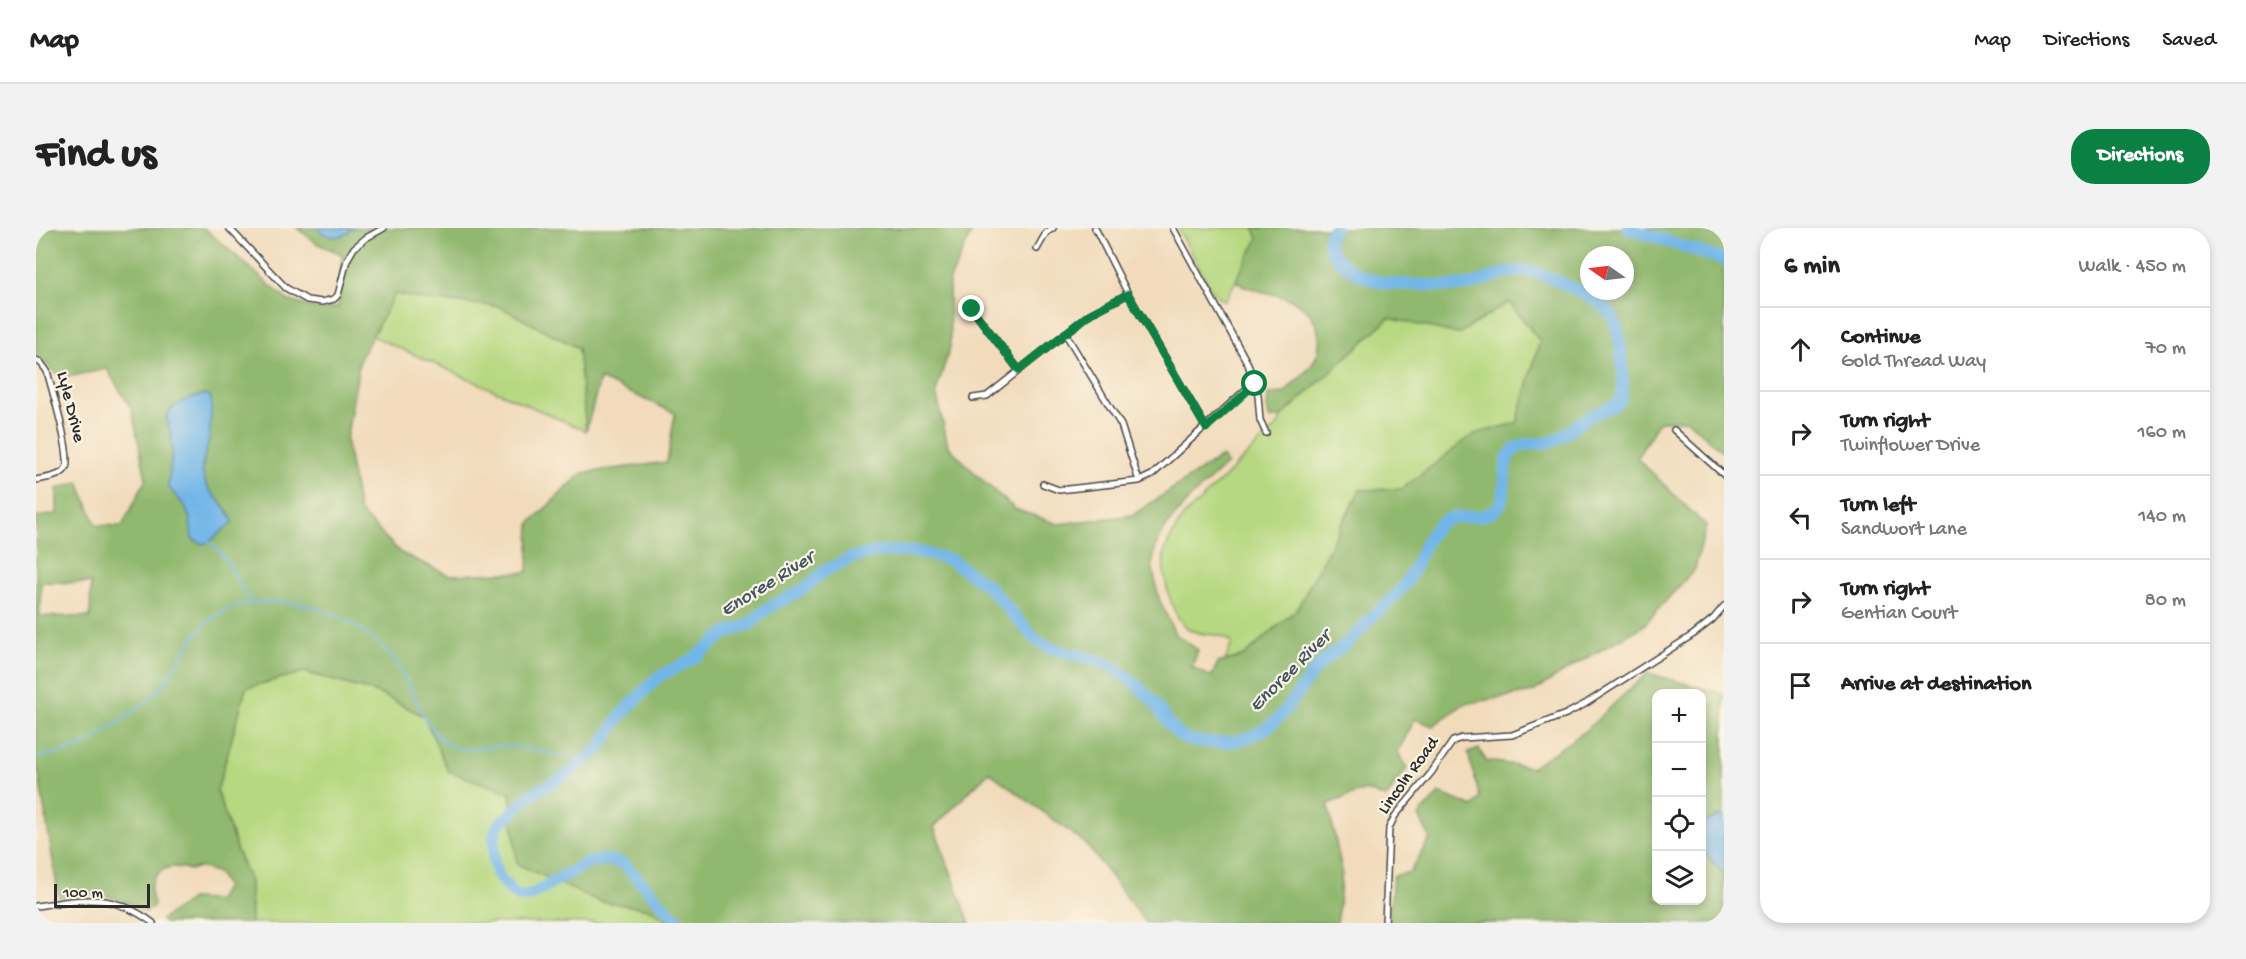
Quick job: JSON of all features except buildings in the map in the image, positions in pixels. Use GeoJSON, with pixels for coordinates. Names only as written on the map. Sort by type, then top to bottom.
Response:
{"type":"FeatureCollection","features":[{"type":"Feature","properties":{"kind":"street"},"geometry":{"type":"LineString","coordinates":[[229,228],[286,288],[307,300],[321,302],[330,302],[336,298],[341,288],[347,260],[354,248],[384,228]]}},
{"type":"Feature","properties":{"kind":"street"},"geometry":{"type":"LineString","coordinates":[[1037,249],[1046,233],[1053,228]]}},
{"type":"Feature","properties":{"kind":"street"},"geometry":{"type":"LineString","coordinates":[[1095,228],[1128,294],[1206,428]]}},
{"type":"Feature","properties":{"kind":"street"},"geometry":{"type":"LineString","coordinates":[[1173,228],[1241,351],[1254,382],[1260,420],[1266,433]]}},
{"type":"Feature","properties":{"kind":"street"},"geometry":{"type":"LineString","coordinates":[[973,398],[987,396],[1090,314],[1128,294]]}},
{"type":"Feature","properties":{"kind":"street"},"geometry":{"type":"LineString","coordinates":[[972,309],[1019,370]]}},
{"type":"Feature","properties":{"kind":"street"},"geometry":{"type":"LineString","coordinates":[[1065,333],[1121,425],[1138,481]]}},
{"type":"Feature","properties":{"kind":"street","name":"Lyle Drive"},"geometry":{"type":"LineString","coordinates":[[36,360],[47,371],[62,429],[67,462],[66,468],[61,473],[36,480]]}},
{"type":"Feature","properties":{"kind":"street"},"geometry":{"type":"LineString","coordinates":[[1043,484],[1059,490],[1138,481],[1152,475],[1254,382]]}},
{"type":"Feature","properties":{"kind":"street"},"geometry":{"type":"LineString","coordinates":[[1674,430],[1724,475]]}},
{"type":"Feature","properties":{"kind":"street","name":"Lincoln Road"},"geometry":{"type":"LineString","coordinates":[[1385,923],[1389,828],[1395,816],[1431,773],[1450,744],[1462,738],[1517,734],[1585,704],[1694,634],[1713,619],[1724,606]]}},
{"type":"Feature","properties":{"kind":"street"},"geometry":{"type":"LineString","coordinates":[[36,906],[103,900],[124,905],[153,923]]}},
{"type":"Feature","properties":{"kind":"green space"},"geometry":{"type":"Polygon","coordinates":[[[36,228],[204,228],[287,300],[320,310],[338,307],[342,254],[318,244],[297,228],[977,228],[972,231],[949,282],[950,347],[936,392],[948,446],[1015,509],[1058,524],[1133,515],[1222,456],[1227,464],[1188,500],[1166,527],[1156,546],[1152,565],[1159,599],[1175,634],[1198,650],[1192,667],[1211,677],[1218,663],[1244,656],[1297,609],[1360,490],[1402,489],[1474,434],[1517,423],[1540,341],[1509,302],[1458,334],[1389,318],[1281,417],[1270,419],[1267,410],[1268,394],[1284,393],[1310,367],[1316,358],[1319,338],[1313,319],[1299,304],[1236,282],[1258,239],[1254,228],[1712,228],[1724,235],[1724,453],[1687,420],[1659,421],[1637,458],[1706,526],[1695,569],[1642,627],[1576,664],[1533,692],[1464,704],[1433,726],[1415,719],[1398,752],[1407,768],[1386,798],[1365,790],[1328,804],[1342,871],[1337,923],[1146,923],[1086,844],[989,772],[934,827],[970,923],[670,923],[651,909],[598,901],[517,864],[510,793],[448,771],[424,716],[378,693],[304,672],[246,688],[217,791],[250,882],[251,923],[164,923],[161,920],[191,899],[218,900],[226,886],[218,873],[200,867],[190,870],[172,867],[157,874],[151,886],[154,906],[146,912],[104,895],[84,894],[59,898],[38,770],[36,770],[36,517],[57,514],[57,489],[79,482],[96,525],[122,526],[146,479],[132,410],[107,369],[62,378],[36,355],[36,228]],[[395,294],[360,359],[346,440],[359,511],[401,553],[449,575],[528,572],[530,523],[582,473],[667,462],[675,413],[600,379],[586,431],[578,348],[498,306],[424,300],[395,294]],[[41,582],[40,616],[90,617],[91,583],[41,582]]]}},
{"type":"Feature","properties":{"kind":"green space"},"geometry":{"type":"Polygon","coordinates":[[[1178,228],[1254,228],[1258,239],[1225,301],[1213,293],[1178,228]]]}},
{"type":"Feature","properties":{"kind":"green space"},"geometry":{"type":"Polygon","coordinates":[[[395,294],[424,300],[498,306],[578,348],[586,431],[372,336],[395,294]]]}},
{"type":"Feature","properties":{"kind":"green space"},"geometry":{"type":"Polygon","coordinates":[[[1509,302],[1540,341],[1517,423],[1474,435],[1402,489],[1360,490],[1297,609],[1244,656],[1225,661],[1232,643],[1217,635],[1194,632],[1189,629],[1177,615],[1168,593],[1164,570],[1165,551],[1183,517],[1279,424],[1281,417],[1389,318],[1458,334],[1509,302]]]}},
{"type":"Feature","properties":{"kind":"green space"},"geometry":{"type":"Polygon","coordinates":[[[304,672],[378,693],[424,716],[448,771],[511,793],[598,901],[651,909],[670,923],[251,923],[250,882],[217,791],[246,688],[304,672]]]}},
{"type":"Feature","properties":{"kind":"green space"},"geometry":{"type":"Polygon","coordinates":[[[1647,673],[1706,689],[1652,689],[1652,905],[1706,905],[1706,854],[1724,874],[1724,923],[1389,923],[1393,876],[1410,872],[1430,838],[1419,816],[1439,793],[1473,807],[1480,798],[1468,753],[1479,749],[1486,761],[1532,767],[1584,732],[1647,673]]]}},
{"type":"Feature","properties":{"kind":"green space"},"geometry":{"type":"Polygon","coordinates":[[[1706,689],[1724,694],[1724,816],[1706,821],[1706,689]]]}},
{"type":"Feature","properties":{"kind":"water"},"geometry":{"type":"Polygon","coordinates":[[[317,228],[353,228],[344,235],[335,237],[326,235],[317,228]]]}},
{"type":"Feature","properties":{"kind":"water"},"geometry":{"type":"Polygon","coordinates":[[[206,394],[211,397],[211,411],[209,439],[202,466],[203,475],[209,489],[228,511],[233,522],[209,542],[202,544],[192,539],[190,519],[185,506],[168,487],[172,453],[171,433],[166,417],[178,404],[206,394]]]}},
{"type":"Feature","properties":{"kind":"water"},"geometry":{"type":"Polygon","coordinates":[[[1724,816],[1724,874],[1706,854],[1706,821],[1724,816]]]}},
{"type":"Feature","properties":{"kind":"waterway","name":"Enoree River"},"geometry":{"type":"LineString","coordinates":[[680,923],[624,864],[610,860],[588,862],[531,895],[519,896],[511,891],[497,874],[494,861],[494,838],[498,825],[532,794],[568,774],[598,750],[621,715],[658,677],[693,659],[726,633],[749,625],[768,608],[804,589],[824,571],[851,558],[876,552],[919,552],[951,560],[989,587],[1035,639],[1044,645],[1109,665],[1123,674],[1156,704],[1171,727],[1181,736],[1193,741],[1205,742],[1240,740],[1255,735],[1273,723],[1322,662],[1351,640],[1398,592],[1412,573],[1427,540],[1438,525],[1451,518],[1481,516],[1495,510],[1503,496],[1506,462],[1515,449],[1523,445],[1555,440],[1593,415],[1617,404],[1621,399],[1623,380],[1615,322],[1603,306],[1583,293],[1538,273],[1521,270],[1470,285],[1445,286],[1380,282],[1348,268],[1331,251],[1328,240],[1334,228]]}},
{"type":"Feature","properties":{"kind":"waterway","name":"Enoree River"},"geometry":{"type":"LineString","coordinates":[[1628,228],[1724,260]]}},
{"type":"Feature","properties":{"kind":"waterway"},"geometry":{"type":"LineString","coordinates":[[209,542],[227,562],[251,603]]}},
{"type":"Feature","properties":{"kind":"waterway"},"geometry":{"type":"LineString","coordinates":[[39,757],[83,746],[143,705],[164,684],[189,644],[208,621],[238,606],[261,602],[284,602],[330,613],[370,636],[401,670],[426,721],[432,730],[449,745],[462,749],[514,747],[588,759]]}},
{"type":"Feature","properties":{"kind":"route"},"geometry":{"type":"LineString","coordinates":[[972,309],[1019,370],[1090,314],[1128,294],[1206,428],[1254,382],[1255,384]]}}]}
